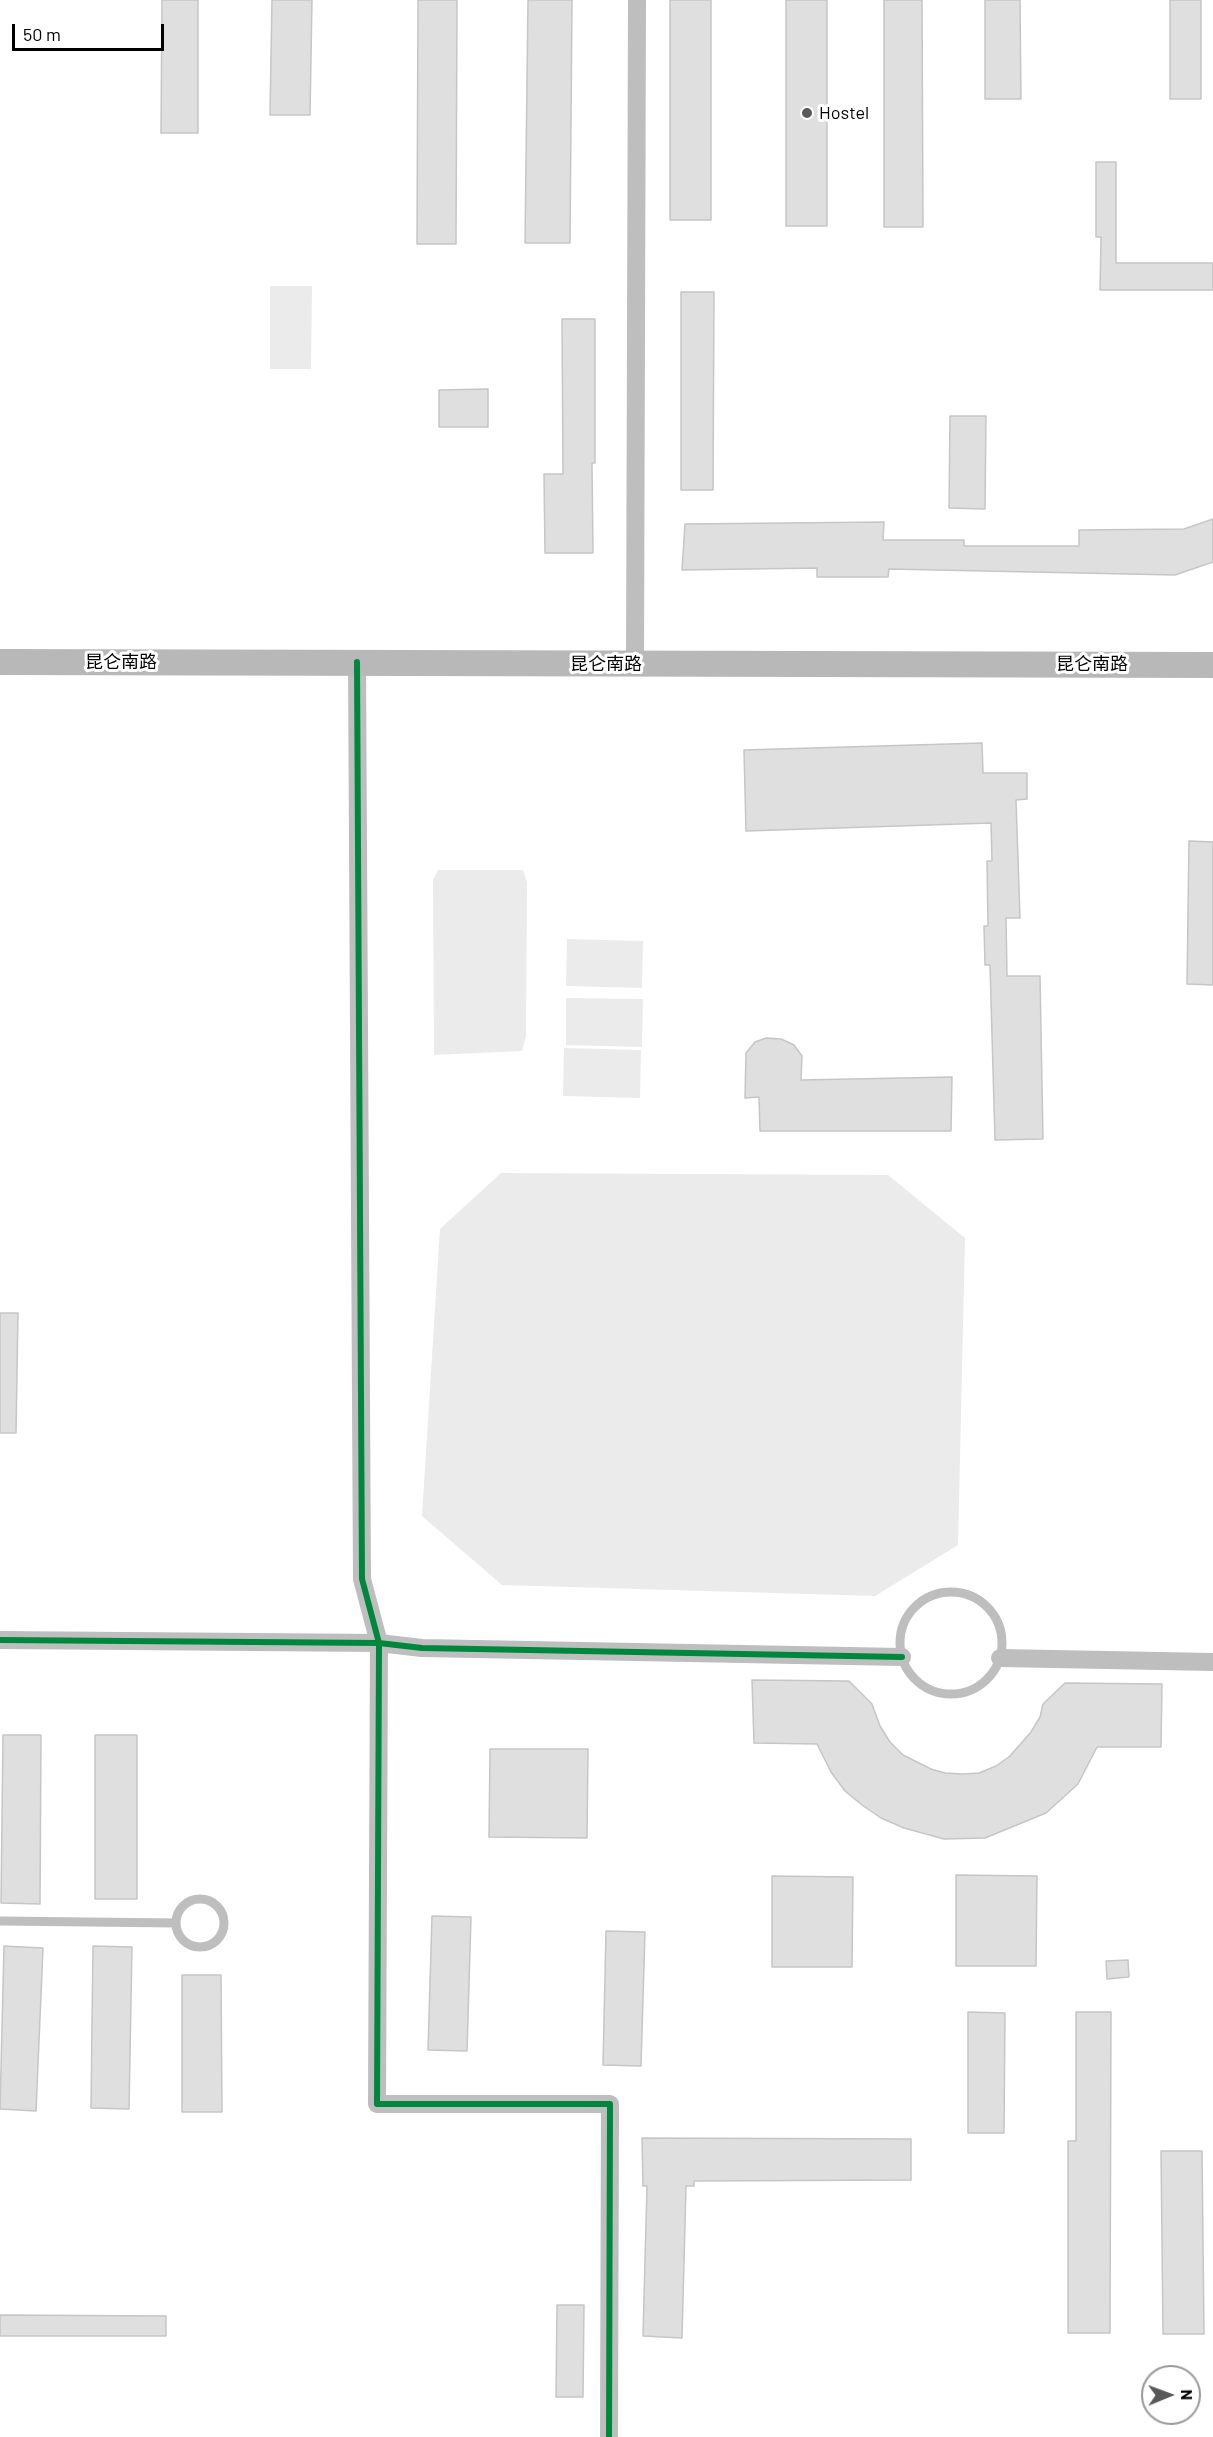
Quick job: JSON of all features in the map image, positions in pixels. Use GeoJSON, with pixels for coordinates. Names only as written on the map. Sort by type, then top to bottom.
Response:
{"type":"FeatureCollection","features":[{"type":"Feature","properties":{"kind":"main road","name":"昆仑南路"},"geometry":{"type":"LineString","coordinates":[[0,662],[1213,664]]}},
{"type":"Feature","properties":{"kind":"street"},"geometry":{"type":"LineString","coordinates":[[635,664],[637,0]]}},
{"type":"Feature","properties":{"kind":"street"},"geometry":{"type":"LineString","coordinates":[[357,662],[362,1579],[379,1643],[377,2104],[610,2104],[609,2437]]}},
{"type":"Feature","properties":{"kind":"street"},"geometry":{"type":"LineString","coordinates":[[0,1640],[379,1643],[422,1648],[902,1657]]}},
{"type":"Feature","properties":{"kind":"street"},"geometry":{"type":"LineString","coordinates":[[1000,1658],[1213,1662]]}},
{"type":"Feature","properties":{"kind":"lane"},"geometry":{"type":"LineString","coordinates":[[952,1591],[971,1595],[988,1606],[999,1623],[1003,1643],[1000,1658],[988,1680],[971,1692],[951,1695],[931,1691],[914,1680],[902,1657],[899,1643],[903,1623],[915,1606],[932,1595],[952,1591]]}},
{"type":"Feature","properties":{"kind":"lane"},"geometry":{"type":"LineString","coordinates":[[201,1898],[210,1900],[218,1906],[224,1914],[225,1924],[218,1941],[200,1948],[190,1946],[182,1940],[177,1932],[176,1923],[183,1905],[201,1898]]}},
{"type":"Feature","properties":{"kind":"lane"},"geometry":{"type":"LineString","coordinates":[[0,1921],[176,1923]]}},
{"type":"Feature","properties":{"kind":"shaded area"},"geometry":{"type":"Polygon","coordinates":[[[270,286],[312,286],[311,369],[270,369],[270,286]]]}},
{"type":"Feature","properties":{"kind":"shaded area"},"geometry":{"type":"Polygon","coordinates":[[[438,870],[523,870],[527,883],[526,1036],[522,1051],[434,1055],[433,880],[438,870]]]}},
{"type":"Feature","properties":{"kind":"shaded area"},"geometry":{"type":"Polygon","coordinates":[[[567,939],[643,941],[642,988],[566,986],[567,939]]]}},
{"type":"Feature","properties":{"kind":"shaded area"},"geometry":{"type":"Polygon","coordinates":[[[566,998],[643,999],[642,1047],[566,1045],[566,998]]]}},
{"type":"Feature","properties":{"kind":"shaded area"},"geometry":{"type":"Polygon","coordinates":[[[564,1048],[641,1050],[640,1098],[563,1096],[564,1048]]]}},
{"type":"Feature","properties":{"kind":"shaded area"},"geometry":{"type":"Polygon","coordinates":[[[501,1173],[888,1175],[965,1238],[958,1545],[875,1596],[502,1585],[422,1516],[440,1229],[501,1173]]]}},
{"type":"Feature","properties":{"kind":"building"},"geometry":{"type":"Polygon","coordinates":[[[162,0],[198,0],[198,133],[161,133],[162,0]]]}},
{"type":"Feature","properties":{"kind":"building"},"geometry":{"type":"Polygon","coordinates":[[[272,0],[312,0],[310,115],[270,115],[272,0]]]}},
{"type":"Feature","properties":{"kind":"building"},"geometry":{"type":"Polygon","coordinates":[[[418,0],[457,0],[456,244],[417,244],[418,0]]]}},
{"type":"Feature","properties":{"kind":"building"},"geometry":{"type":"Polygon","coordinates":[[[528,0],[572,0],[570,243],[525,243],[528,0]]]}},
{"type":"Feature","properties":{"kind":"building"},"geometry":{"type":"Polygon","coordinates":[[[670,0],[711,0],[711,220],[670,220],[670,0]]]}},
{"type":"Feature","properties":{"kind":"building","name":"Hostel"},"geometry":{"type":"Polygon","coordinates":[[[786,0],[827,0],[827,226],[786,226],[786,0]]]}},
{"type":"Feature","properties":{"kind":"building"},"geometry":{"type":"Polygon","coordinates":[[[884,0],[922,0],[923,227],[884,227],[884,0]]]}},
{"type":"Feature","properties":{"kind":"building"},"geometry":{"type":"Polygon","coordinates":[[[985,0],[1020,0],[1021,99],[985,99],[985,0]]]}},
{"type":"Feature","properties":{"kind":"building"},"geometry":{"type":"Polygon","coordinates":[[[1170,0],[1201,0],[1201,99],[1170,99],[1170,0]]]}},
{"type":"Feature","properties":{"kind":"building"},"geometry":{"type":"Polygon","coordinates":[[[1096,162],[1116,162],[1116,263],[1213,263],[1213,290],[1100,290],[1101,237],[1096,237],[1096,162]]]}},
{"type":"Feature","properties":{"kind":"building"},"geometry":{"type":"Polygon","coordinates":[[[681,292],[714,292],[713,490],[681,490],[681,292]]]}},
{"type":"Feature","properties":{"kind":"building"},"geometry":{"type":"Polygon","coordinates":[[[562,319],[595,319],[593,553],[545,553],[544,474],[563,474],[562,319]]]}},
{"type":"Feature","properties":{"kind":"building"},"geometry":{"type":"Polygon","coordinates":[[[488,389],[488,427],[439,427],[439,390],[488,389]]]}},
{"type":"Feature","properties":{"kind":"building"},"geometry":{"type":"Polygon","coordinates":[[[950,416],[986,416],[985,509],[949,508],[950,416]]]}},
{"type":"Feature","properties":{"kind":"building"},"geometry":{"type":"Polygon","coordinates":[[[1213,519],[1213,562],[1175,575],[889,569],[888,577],[817,577],[817,568],[682,570],[685,524],[884,522],[883,540],[964,540],[964,546],[1079,546],[1079,530],[1184,529],[1213,519]]]}},
{"type":"Feature","properties":{"kind":"building"},"geometry":{"type":"Polygon","coordinates":[[[982,743],[983,773],[1027,773],[1027,799],[1016,800],[1020,918],[1006,918],[1007,976],[1040,976],[1043,1139],[995,1140],[990,965],[985,965],[984,926],[988,926],[987,861],[992,861],[991,823],[746,831],[744,750],[982,743]]]}},
{"type":"Feature","properties":{"kind":"building"},"geometry":{"type":"Polygon","coordinates":[[[1189,841],[1213,842],[1213,985],[1187,984],[1189,841]]]}},
{"type":"Feature","properties":{"kind":"building"},"geometry":{"type":"Polygon","coordinates":[[[766,1038],[781,1039],[794,1045],[802,1056],[801,1080],[952,1077],[951,1131],[760,1131],[759,1097],[745,1098],[746,1053],[755,1042],[766,1038]]]}},
{"type":"Feature","properties":{"kind":"building"},"geometry":{"type":"Polygon","coordinates":[[[0,1313],[18,1313],[16,1433],[0,1433],[0,1313]]]}},
{"type":"Feature","properties":{"kind":"building"},"geometry":{"type":"Polygon","coordinates":[[[752,1680],[849,1681],[872,1704],[880,1726],[890,1742],[903,1755],[931,1769],[963,1774],[979,1773],[996,1766],[1010,1756],[1031,1732],[1040,1717],[1043,1704],[1065,1683],[1162,1684],[1161,1747],[1097,1747],[1078,1784],[1046,1813],[985,1838],[944,1839],[904,1828],[881,1818],[862,1805],[845,1791],[831,1772],[817,1744],[754,1743],[752,1680]]]}},
{"type":"Feature","properties":{"kind":"building"},"geometry":{"type":"Polygon","coordinates":[[[3,1735],[41,1735],[40,1904],[1,1903],[3,1735]]]}},
{"type":"Feature","properties":{"kind":"building"},"geometry":{"type":"Polygon","coordinates":[[[95,1735],[137,1735],[137,1899],[95,1899],[95,1735]]]}},
{"type":"Feature","properties":{"kind":"building"},"geometry":{"type":"Polygon","coordinates":[[[490,1749],[588,1749],[587,1838],[489,1837],[490,1749]]]}},
{"type":"Feature","properties":{"kind":"building"},"geometry":{"type":"Polygon","coordinates":[[[956,1875],[1037,1876],[1036,1966],[956,1966],[956,1875]]]}},
{"type":"Feature","properties":{"kind":"building"},"geometry":{"type":"Polygon","coordinates":[[[772,1876],[853,1877],[852,1967],[772,1967],[772,1876]]]}},
{"type":"Feature","properties":{"kind":"building"},"geometry":{"type":"Polygon","coordinates":[[[432,1916],[471,1917],[467,2051],[428,2050],[432,1916]]]}},
{"type":"Feature","properties":{"kind":"building"},"geometry":{"type":"Polygon","coordinates":[[[606,1931],[645,1932],[641,2066],[603,2065],[606,1931]]]}},
{"type":"Feature","properties":{"kind":"building"},"geometry":{"type":"Polygon","coordinates":[[[4,1946],[43,1948],[36,2111],[0,2109],[4,1946]]]}},
{"type":"Feature","properties":{"kind":"building"},"geometry":{"type":"Polygon","coordinates":[[[93,1946],[132,1947],[129,2109],[91,2108],[93,1946]]]}},
{"type":"Feature","properties":{"kind":"building"},"geometry":{"type":"Polygon","coordinates":[[[1128,1960],[1129,1977],[1107,1979],[1106,1961],[1128,1960]]]}},
{"type":"Feature","properties":{"kind":"building"},"geometry":{"type":"Polygon","coordinates":[[[182,1975],[221,1975],[222,2112],[182,2112],[182,1975]]]}},
{"type":"Feature","properties":{"kind":"building"},"geometry":{"type":"Polygon","coordinates":[[[968,2012],[1005,2013],[1004,2133],[968,2133],[968,2012]]]}},
{"type":"Feature","properties":{"kind":"building"},"geometry":{"type":"Polygon","coordinates":[[[1076,2012],[1111,2012],[1110,2333],[1068,2333],[1068,2141],[1076,2141],[1076,2012]]]}},
{"type":"Feature","properties":{"kind":"building"},"geometry":{"type":"Polygon","coordinates":[[[642,2138],[911,2139],[911,2180],[694,2181],[694,2186],[686,2186],[682,2338],[643,2336],[647,2186],[643,2186],[642,2138]]]}},
{"type":"Feature","properties":{"kind":"building"},"geometry":{"type":"Polygon","coordinates":[[[1161,2151],[1202,2151],[1204,2334],[1163,2334],[1161,2151]]]}},
{"type":"Feature","properties":{"kind":"building"},"geometry":{"type":"Polygon","coordinates":[[[557,2305],[584,2305],[583,2397],[556,2397],[557,2305]]]}},
{"type":"Feature","properties":{"kind":"building"},"geometry":{"type":"Polygon","coordinates":[[[0,2315],[166,2316],[166,2336],[0,2336],[0,2315]]]}},
{"type":"Feature","properties":{"kind":"cycle path"},"geometry":{"type":"LineString","coordinates":[[357,662],[362,1579],[379,1643],[377,2104],[610,2104],[609,2437]]}},
{"type":"Feature","properties":{"kind":"cycle path"},"geometry":{"type":"LineString","coordinates":[[0,1640],[379,1643],[422,1648],[902,1657]]}},
{"type":"Feature","properties":{"kind":"place","name":"Hostel"},"geometry":{"type":"Point","coordinates":[807,113]}}]}
